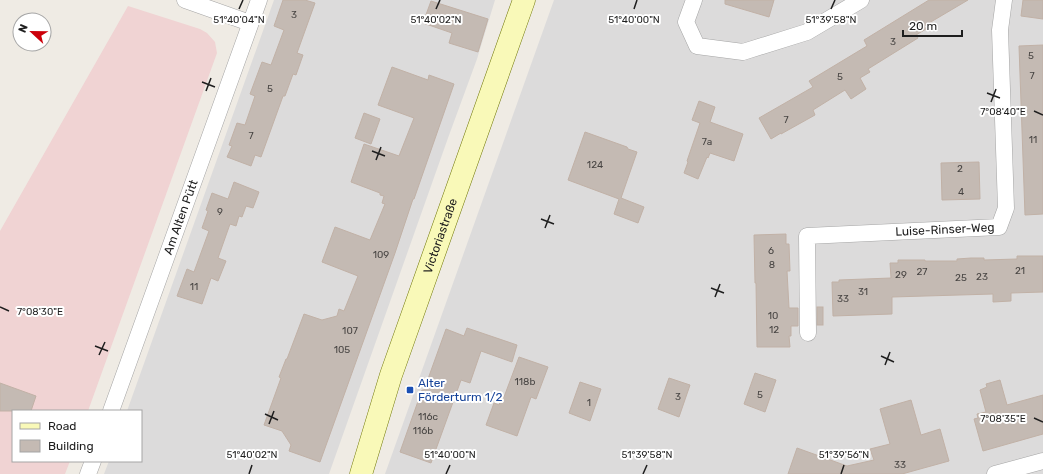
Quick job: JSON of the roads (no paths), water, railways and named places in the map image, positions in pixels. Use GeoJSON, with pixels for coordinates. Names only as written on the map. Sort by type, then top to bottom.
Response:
{"type":"FeatureCollection","features":[{"type":"Feature","properties":{"kind":"main road","name":"Victoriastraße"},"geometry":{"type":"LineString","coordinates":[[361,474],[393,368],[524,0]]}},
{"type":"Feature","properties":{"kind":"street"},"geometry":{"type":"LineString","coordinates":[[184,0],[250,23]]}},
{"type":"Feature","properties":{"kind":"street","name":"Am Alten Pütt"},"geometry":{"type":"LineString","coordinates":[[111,410],[259,0]]}},
{"type":"Feature","properties":{"kind":"street"},"geometry":{"type":"LineString","coordinates":[[694,0],[686,22],[698,46],[743,52],[807,32],[861,0]]}},
{"type":"Feature","properties":{"kind":"street","name":"Luise-Rinser-Weg"},"geometry":{"type":"LineString","coordinates":[[808,333],[807,236],[999,227],[1006,208],[1000,30],[1004,0]]}},
{"type":"Feature","properties":{"kind":"street"},"geometry":{"type":"LineString","coordinates":[[995,474],[1043,461]]}},
{"type":"Feature","properties":{"kind":"street"},"geometry":{"type":"LineString","coordinates":[[88,474],[93,462]]}},
{"type":"Feature","properties":{"kind":"place","name":"Alter Förderturm 1/2"},"geometry":{"type":"Point","coordinates":[410,390]}}]}
